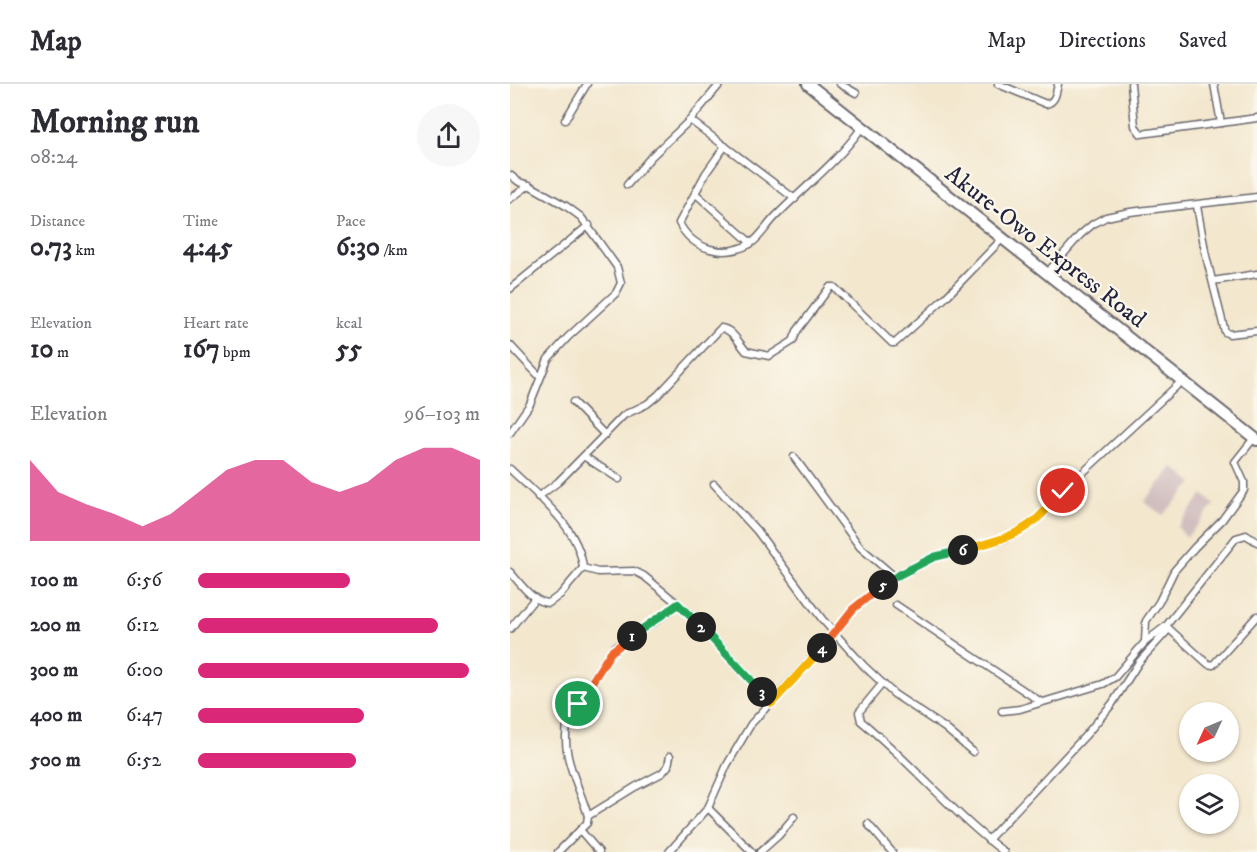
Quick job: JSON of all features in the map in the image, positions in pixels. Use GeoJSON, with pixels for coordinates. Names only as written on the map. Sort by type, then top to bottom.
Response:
{"type":"FeatureCollection","features":[{"type":"Feature","properties":{"kind":"highway","name":"Akure-Owo Express Road"},"geometry":{"type":"LineString","coordinates":[[808,84],[820,88],[862,128],[1255,439]]}},
{"type":"Feature","properties":{"kind":"street"},"geometry":{"type":"LineString","coordinates":[[565,120],[587,84]]}},
{"type":"Feature","properties":{"kind":"street"},"geometry":{"type":"LineString","coordinates":[[627,185],[651,157],[690,120],[720,84]]}},
{"type":"Feature","properties":{"kind":"street"},"geometry":{"type":"LineString","coordinates":[[840,84],[856,93]]}},
{"type":"Feature","properties":{"kind":"street"},"geometry":{"type":"LineString","coordinates":[[998,84],[1046,105],[1054,99],[1058,84]]}},
{"type":"Feature","properties":{"kind":"street"},"geometry":{"type":"LineString","coordinates":[[1131,84],[1136,126],[1141,134],[1257,118]]}},
{"type":"Feature","properties":{"kind":"street"},"geometry":{"type":"LineString","coordinates":[[1215,84],[1221,123]]}},
{"type":"Feature","properties":{"kind":"street"},"geometry":{"type":"LineString","coordinates":[[690,120],[795,199]]}},
{"type":"Feature","properties":{"kind":"street"},"geometry":{"type":"LineString","coordinates":[[725,146],[706,173],[679,223],[693,243],[712,251],[733,250],[751,243],[774,217],[849,147],[862,128]]}},
{"type":"Feature","properties":{"kind":"street"},"geometry":{"type":"LineString","coordinates":[[510,175],[566,206],[589,225],[617,267],[621,283],[620,289],[552,353],[530,404],[511,429]]}},
{"type":"Feature","properties":{"kind":"street"},"geometry":{"type":"LineString","coordinates":[[510,199],[529,185]]}},
{"type":"Feature","properties":{"kind":"street"},"geometry":{"type":"LineString","coordinates":[[696,194],[751,243]]}},
{"type":"Feature","properties":{"kind":"street"},"geometry":{"type":"LineString","coordinates":[[1047,273],[1080,235],[1093,224],[1106,218],[1130,212],[1197,206],[1257,197]]}},
{"type":"Feature","properties":{"kind":"street"},"geometry":{"type":"LineString","coordinates":[[1197,206],[1206,256],[1227,333],[1257,331]]}},
{"type":"Feature","properties":{"kind":"street"},"geometry":{"type":"LineString","coordinates":[[510,289],[589,225]]}},
{"type":"Feature","properties":{"kind":"street"},"geometry":{"type":"LineString","coordinates":[[538,497],[585,457],[624,416],[647,404],[658,395],[721,328],[727,329],[746,351],[769,356],[793,341],[797,330],[830,287],[837,289],[892,343],[898,342],[982,262],[1003,238]]}},
{"type":"Feature","properties":{"kind":"street"},"geometry":{"type":"LineString","coordinates":[[1213,281],[1257,274]]}},
{"type":"Feature","properties":{"kind":"street"},"geometry":{"type":"LineString","coordinates":[[510,345],[540,377]]}},
{"type":"Feature","properties":{"kind":"street"},"geometry":{"type":"LineString","coordinates":[[669,852],[708,808],[727,765],[751,724],[835,633],[853,609],[895,577],[934,557],[1004,539],[1035,522],[1063,491],[1182,381]]}},
{"type":"Feature","properties":{"kind":"street"},"geometry":{"type":"LineString","coordinates":[[573,402],[605,435]]}},
{"type":"Feature","properties":{"kind":"street"},"geometry":{"type":"LineString","coordinates":[[1145,642],[1146,621],[1159,602],[1174,571],[1222,520],[1244,490],[1244,482],[1235,462],[1255,439]]}},
{"type":"Feature","properties":{"kind":"street"},"geometry":{"type":"LineString","coordinates":[[585,457],[620,478]]}},
{"type":"Feature","properties":{"kind":"street"},"geometry":{"type":"LineString","coordinates":[[794,457],[860,547],[895,577]]}},
{"type":"Feature","properties":{"kind":"street"},"geometry":{"type":"LineString","coordinates":[[510,469],[568,530],[582,557],[583,568],[561,594],[549,603],[543,603],[535,598],[510,572]]}},
{"type":"Feature","properties":{"kind":"street"},"geometry":{"type":"LineString","coordinates":[[714,484],[757,531],[822,619],[882,684],[907,704],[945,728],[973,752]]}},
{"type":"Feature","properties":{"kind":"street"},"geometry":{"type":"LineString","coordinates":[[988,840],[1112,704],[1139,662],[1236,538],[1246,535],[1257,542]]}},
{"type":"Feature","properties":{"kind":"street"},"geometry":{"type":"LineString","coordinates":[[583,568],[598,572],[634,571],[653,583],[678,604],[772,703]]}},
{"type":"Feature","properties":{"kind":"street"},"geometry":{"type":"LineString","coordinates":[[510,628],[535,598]]}},
{"type":"Feature","properties":{"kind":"street"},"geometry":{"type":"LineString","coordinates":[[558,852],[587,823],[588,816],[570,766],[565,728],[569,717],[616,646],[678,604]]}},
{"type":"Feature","properties":{"kind":"street"},"geometry":{"type":"LineString","coordinates":[[896,605],[1041,702]]}},
{"type":"Feature","properties":{"kind":"street"},"geometry":{"type":"LineString","coordinates":[[1167,627],[1208,664],[1213,664],[1257,616]]}},
{"type":"Feature","properties":{"kind":"street"},"geometry":{"type":"LineString","coordinates":[[1002,711],[1020,709],[1109,681],[1145,642],[1167,627]]}},
{"type":"Feature","properties":{"kind":"street"},"geometry":{"type":"LineString","coordinates":[[882,684],[860,712],[861,721],[887,743],[958,814],[1004,852]]}},
{"type":"Feature","properties":{"kind":"street"},"geometry":{"type":"LineString","coordinates":[[588,816],[662,773],[668,766],[670,756]]}},
{"type":"Feature","properties":{"kind":"street"},"geometry":{"type":"LineString","coordinates":[[708,808],[752,852]]}},
{"type":"Feature","properties":{"kind":"street"},"geometry":{"type":"LineString","coordinates":[[760,852],[770,845],[794,817]]}},
{"type":"Feature","properties":{"kind":"street"},"geometry":{"type":"LineString","coordinates":[[868,824],[892,852]]}},
{"type":"Feature","properties":{"kind":"street"},"geometry":{"type":"LineString","coordinates":[[580,830],[599,852]]}},
{"type":"Feature","properties":{"kind":"shaded area"},"geometry":{"type":"Polygon","coordinates":[[[1173,467],[1193,483],[1163,515],[1144,502],[1173,467]]]}},
{"type":"Feature","properties":{"kind":"shaded area"},"geometry":{"type":"Polygon","coordinates":[[[1203,494],[1214,505],[1187,537],[1177,527],[1203,494]]]}},
{"type":"Feature","properties":{"kind":"route"},"geometry":{"type":"LineString","coordinates":[[578,704],[616,646],[678,604],[772,703],[835,633],[853,609],[878,589],[895,577],[934,557],[1004,539],[1019,532],[1035,522],[1063,491]]}}]}
